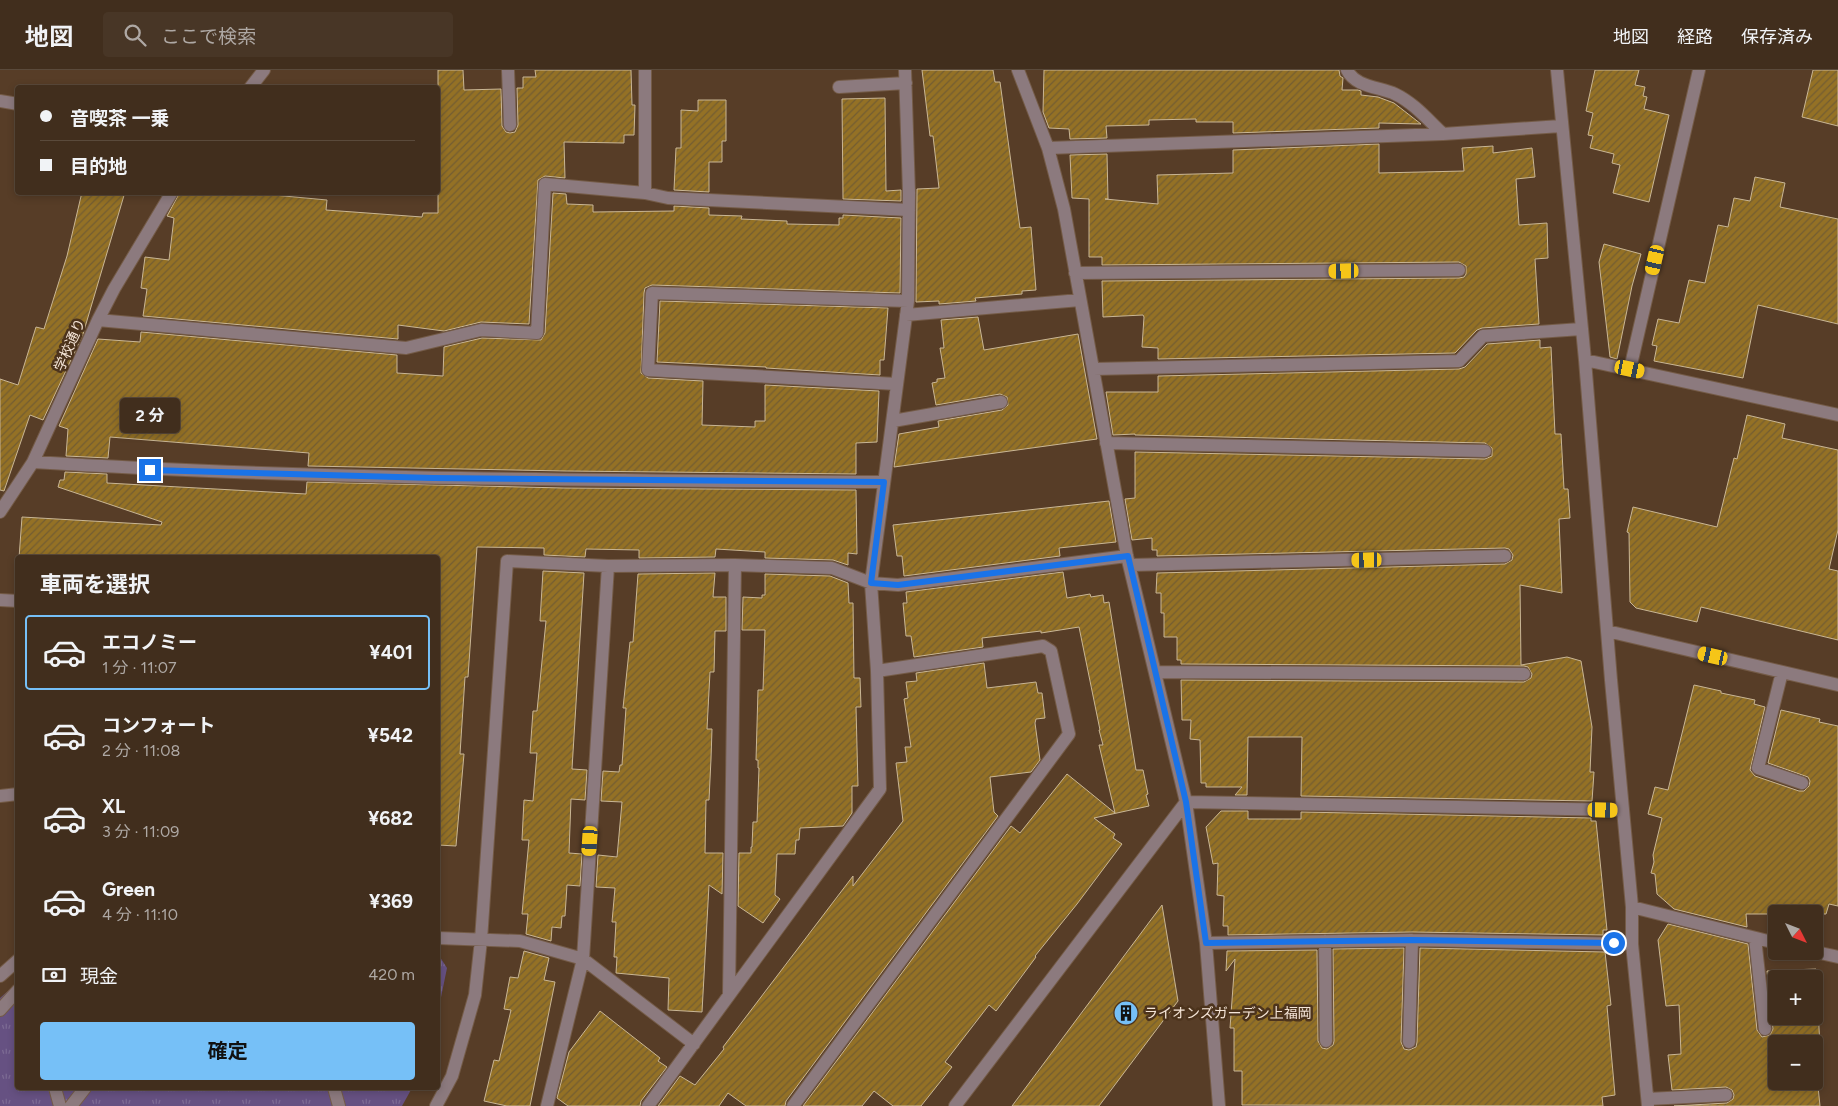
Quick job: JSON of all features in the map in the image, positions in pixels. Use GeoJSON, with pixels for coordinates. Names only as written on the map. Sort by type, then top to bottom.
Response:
{"type":"FeatureCollection","features":[{"type":"Feature","properties":{"kind":"street"},"geometry":{"type":"LineString","coordinates":[[252,85],[264,70]]}},
{"type":"Feature","properties":{"kind":"street"},"geometry":{"type":"LineString","coordinates":[[508,70],[510,125]]}},
{"type":"Feature","properties":{"kind":"street"},"geometry":{"type":"LineString","coordinates":[[645,70],[645,193]]}},
{"type":"Feature","properties":{"kind":"street"},"geometry":{"type":"LineString","coordinates":[[648,1106],[880,789],[871,583],[908,301],[909,210],[905,70]]}},
{"type":"Feature","properties":{"kind":"street"},"geometry":{"type":"LineString","coordinates":[[1018,70],[1048,148],[1064,209],[1129,560],[1186,802],[1206,943],[1218,1106]]}},
{"type":"Feature","properties":{"kind":"street"},"geometry":{"type":"LineString","coordinates":[[1347,70],[1349,74],[1360,82],[1395,94],[1412,104],[1443,134]]}},
{"type":"Feature","properties":{"kind":"street"},"geometry":{"type":"LineString","coordinates":[[1557,70],[1585,360],[1632,907],[1632,944],[1648,1102],[1726,1095]]}},
{"type":"Feature","properties":{"kind":"street"},"geometry":{"type":"LineString","coordinates":[[1630,369],[1699,70]]}},
{"type":"Feature","properties":{"kind":"street"},"geometry":{"type":"LineString","coordinates":[[839,87],[906,83]]}},
{"type":"Feature","properties":{"kind":"street"},"geometry":{"type":"LineString","coordinates":[[0,101],[15,104]]}},
{"type":"Feature","properties":{"kind":"street"},"geometry":{"type":"LineString","coordinates":[[1048,148],[1443,134],[1561,126]]}},
{"type":"Feature","properties":{"kind":"street"},"geometry":{"type":"LineString","coordinates":[[98,320],[406,348],[480,330],[537,333],[545,184],[645,193],[668,198],[909,210]]}},
{"type":"Feature","properties":{"kind":"street","name":"学校通り"},"geometry":{"type":"LineString","coordinates":[[0,512],[33,462],[98,320],[114,289],[170,195]]}},
{"type":"Feature","properties":{"kind":"street"},"geometry":{"type":"LineString","coordinates":[[1076,273],[1459,270]]}},
{"type":"Feature","properties":{"kind":"street"},"geometry":{"type":"LineString","coordinates":[[897,384],[648,370],[652,293],[908,301]]}},
{"type":"Feature","properties":{"kind":"street"},"geometry":{"type":"LineString","coordinates":[[906,315],[1080,300]]}},
{"type":"Feature","properties":{"kind":"street"},"geometry":{"type":"LineString","coordinates":[[1093,368],[1458,361],[1483,336],[1581,329]]}},
{"type":"Feature","properties":{"kind":"street"},"geometry":{"type":"LineString","coordinates":[[1585,360],[1838,415]]}},
{"type":"Feature","properties":{"kind":"street"},"geometry":{"type":"LineString","coordinates":[[892,420],[1001,402]]}},
{"type":"Feature","properties":{"kind":"street"},"geometry":{"type":"LineString","coordinates":[[1106,442],[1485,451]]}},
{"type":"Feature","properties":{"kind":"street"},"geometry":{"type":"LineString","coordinates":[[33,462],[169,471],[433,478],[884,482]]}},
{"type":"Feature","properties":{"kind":"street"},"geometry":{"type":"LineString","coordinates":[[436,1106],[452,1076],[475,995],[481,940],[507,561],[608,566],[832,568],[871,583],[898,585],[1129,560],[1505,556]]}},
{"type":"Feature","properties":{"kind":"street"},"geometry":{"type":"LineString","coordinates":[[547,1106],[583,959],[608,566]]}},
{"type":"Feature","properties":{"kind":"street"},"geometry":{"type":"LineString","coordinates":[[729,994],[735,566]]}},
{"type":"Feature","properties":{"kind":"street"},"geometry":{"type":"LineString","coordinates":[[0,600],[15,601]]}},
{"type":"Feature","properties":{"kind":"street"},"geometry":{"type":"LineString","coordinates":[[1607,631],[1838,685]]}},
{"type":"Feature","properties":{"kind":"street"},"geometry":{"type":"LineString","coordinates":[[793,1106],[1069,734],[1051,651],[1043,646],[876,671]]}},
{"type":"Feature","properties":{"kind":"street"},"geometry":{"type":"LineString","coordinates":[[1155,672],[1524,674]]}},
{"type":"Feature","properties":{"kind":"street"},"geometry":{"type":"LineString","coordinates":[[1782,672],[1758,768],[1802,782]]}},
{"type":"Feature","properties":{"kind":"street"},"geometry":{"type":"LineString","coordinates":[[0,796],[15,794]]}},
{"type":"Feature","properties":{"kind":"street"},"geometry":{"type":"LineString","coordinates":[[1186,802],[1623,810]]}},
{"type":"Feature","properties":{"kind":"street"},"geometry":{"type":"LineString","coordinates":[[954,1106],[1186,802]]}},
{"type":"Feature","properties":{"kind":"street"},"geometry":{"type":"LineString","coordinates":[[1632,907],[1768,941]]}},
{"type":"Feature","properties":{"kind":"street"},"geometry":{"type":"LineString","coordinates":[[440,938],[520,941],[583,959],[694,1044]]}},
{"type":"Feature","properties":{"kind":"street"},"geometry":{"type":"LineString","coordinates":[[1755,938],[1765,1029]]}},
{"type":"Feature","properties":{"kind":"street"},"geometry":{"type":"LineString","coordinates":[[1206,943],[1412,940],[1632,944]]}},
{"type":"Feature","properties":{"kind":"street"},"geometry":{"type":"LineString","coordinates":[[1409,1042],[1412,940]]}},
{"type":"Feature","properties":{"kind":"street"},"geometry":{"type":"LineString","coordinates":[[1325,941],[1326,1041]]}},
{"type":"Feature","properties":{"kind":"street"},"geometry":{"type":"LineString","coordinates":[[1823,954],[1838,957]]}},
{"type":"Feature","properties":{"kind":"street"},"geometry":{"type":"LineString","coordinates":[[0,976],[15,963]]}},
{"type":"Feature","properties":{"kind":"street"},"geometry":{"type":"LineString","coordinates":[[0,1010],[15,997]]}},
{"type":"Feature","properties":{"kind":"street"},"geometry":{"type":"LineString","coordinates":[[56,1090],[60,1106]]}},
{"type":"Feature","properties":{"kind":"street"},"geometry":{"type":"LineString","coordinates":[[71,1106],[83,1090]]}},
{"type":"Feature","properties":{"kind":"street"},"geometry":{"type":"LineString","coordinates":[[335,1090],[340,1106]]}},
{"type":"Feature","properties":{"kind":"green space"},"geometry":{"type":"Polygon","coordinates":[[[440,957],[447,968],[440,1002],[440,957]]]}},
{"type":"Feature","properties":{"kind":"green space"},"geometry":{"type":"Polygon","coordinates":[[[15,985],[15,1090],[411,1090],[402,1106],[0,1106],[0,998],[15,985]]]}},
{"type":"Feature","properties":{"kind":"building"},"geometry":{"type":"Polygon","coordinates":[[[438,70],[463,70],[464,90],[501,89],[502,126],[506,132],[510,133],[515,132],[518,125],[517,88],[523,88],[523,77],[536,77],[535,70],[631,70],[632,105],[635,105],[634,135],[624,135],[624,143],[564,142],[565,178],[545,176],[538,180],[529,324],[481,322],[444,331],[398,325],[398,339],[143,316],[147,289],[141,288],[145,257],[169,260],[174,218],[167,216],[178,195],[273,195],[327,200],[326,210],[422,217],[423,213],[438,213],[438,195],[440,195],[440,85],[438,85],[438,70]]]}},
{"type":"Feature","properties":{"kind":"building"},"geometry":{"type":"Polygon","coordinates":[[[922,70],[993,70],[995,82],[1000,82],[1020,228],[1031,227],[1036,290],[1022,291],[1022,294],[975,298],[976,301],[939,304],[939,301],[916,302],[917,189],[939,188],[922,70]]]}},
{"type":"Feature","properties":{"kind":"building"},"geometry":{"type":"Polygon","coordinates":[[[1044,70],[1339,70],[1340,76],[1343,78],[1342,90],[1358,90],[1361,91],[1361,95],[1378,97],[1394,103],[1421,124],[1379,123],[1379,128],[1233,133],[1233,122],[1196,122],[1196,119],[1149,120],[1149,125],[1106,126],[1107,138],[1070,139],[1069,129],[1049,128],[1043,112],[1044,70]]]}},
{"type":"Feature","properties":{"kind":"building"},"geometry":{"type":"Polygon","coordinates":[[[1595,70],[1639,70],[1635,85],[1645,87],[1643,96],[1647,97],[1644,109],[1669,115],[1649,202],[1613,193],[1620,165],[1612,163],[1614,154],[1590,148],[1593,136],[1588,135],[1593,113],[1586,111],[1595,70]]]}},
{"type":"Feature","properties":{"kind":"building"},"geometry":{"type":"Polygon","coordinates":[[[1813,70],[1838,70],[1838,126],[1802,117],[1813,70]]]}},
{"type":"Feature","properties":{"kind":"building"},"geometry":{"type":"Polygon","coordinates":[[[885,98],[886,191],[901,190],[901,201],[843,199],[842,99],[885,98]]]}},
{"type":"Feature","properties":{"kind":"building"},"geometry":{"type":"Polygon","coordinates":[[[698,100],[726,100],[726,141],[722,141],[722,162],[709,162],[709,192],[674,190],[676,148],[681,148],[681,110],[698,111],[698,100]]]}},
{"type":"Feature","properties":{"kind":"building"},"geometry":{"type":"Polygon","coordinates":[[[1379,144],[1379,173],[1464,171],[1462,148],[1493,146],[1493,153],[1532,148],[1535,177],[1516,179],[1519,225],[1547,223],[1548,258],[1535,259],[1539,324],[1482,328],[1477,330],[1455,353],[1158,359],[1158,348],[1142,347],[1143,315],[1103,317],[1102,281],[1464,277],[1466,266],[1459,262],[1102,265],[1102,257],[1089,257],[1089,199],[1072,198],[1070,155],[1107,154],[1108,199],[1105,199],[1158,204],[1157,175],[1233,173],[1233,150],[1379,144]]]}},
{"type":"Feature","properties":{"kind":"building"},"geometry":{"type":"Polygon","coordinates":[[[1755,177],[1785,183],[1780,207],[1838,219],[1838,324],[1758,305],[1743,378],[1654,361],[1657,346],[1652,345],[1658,319],[1679,323],[1689,280],[1705,283],[1718,225],[1728,227],[1734,198],[1750,201],[1755,177]]]}},
{"type":"Feature","properties":{"kind":"building"},"geometry":{"type":"Polygon","coordinates":[[[553,193],[566,194],[567,204],[593,205],[593,212],[674,211],[674,206],[709,208],[709,215],[742,216],[741,219],[787,221],[787,224],[839,225],[839,218],[843,218],[843,215],[901,218],[900,293],[652,285],[645,288],[644,293],[641,373],[648,378],[703,381],[702,425],[755,427],[755,421],[765,421],[765,385],[879,391],[877,442],[856,443],[856,474],[308,466],[309,453],[110,437],[108,458],[66,456],[68,429],[59,426],[98,339],[140,342],[141,332],[397,355],[397,373],[443,376],[444,347],[482,338],[541,340],[545,333],[553,193]]]}},
{"type":"Feature","properties":{"kind":"building"},"geometry":{"type":"Polygon","coordinates":[[[81,195],[124,195],[83,334],[43,420],[30,415],[4,491],[0,490],[0,379],[18,385],[36,327],[44,329],[67,256],[81,195]]]}},
{"type":"Feature","properties":{"kind":"building"},"geometry":{"type":"Polygon","coordinates":[[[1604,244],[1641,254],[1632,286],[1617,359],[1610,357],[1599,262],[1604,244]]]}},
{"type":"Feature","properties":{"kind":"building"},"geometry":{"type":"Polygon","coordinates":[[[660,301],[888,308],[884,360],[880,360],[880,375],[657,362],[660,301]]]}},
{"type":"Feature","properties":{"kind":"building"},"geometry":{"type":"Polygon","coordinates":[[[978,317],[984,350],[1078,334],[1097,439],[894,467],[899,434],[939,427],[938,421],[1002,410],[1008,405],[1007,397],[1000,394],[936,405],[932,383],[937,382],[937,379],[945,378],[940,348],[944,348],[941,320],[978,317]]]}},
{"type":"Feature","properties":{"kind":"building"},"geometry":{"type":"Polygon","coordinates":[[[1540,340],[1540,348],[1551,347],[1555,434],[1561,434],[1564,489],[1568,489],[1570,518],[1559,519],[1562,593],[1520,585],[1521,665],[1567,657],[1581,661],[1592,727],[1590,772],[1594,772],[1592,801],[1301,796],[1302,737],[1248,737],[1247,795],[1235,795],[1242,787],[1206,787],[1206,783],[1201,783],[1200,740],[1190,739],[1191,720],[1182,720],[1181,680],[1524,682],[1531,678],[1532,674],[1528,667],[1524,666],[1181,664],[1181,660],[1177,660],[1177,637],[1164,637],[1164,613],[1161,613],[1161,593],[1156,593],[1157,573],[1505,564],[1512,560],[1513,555],[1509,549],[1505,548],[1157,556],[1157,550],[1152,550],[1152,538],[1132,540],[1125,499],[1135,498],[1135,452],[1485,459],[1492,456],[1492,448],[1485,443],[1113,435],[1106,392],[1158,392],[1158,376],[1459,369],[1465,367],[1487,344],[1540,340]]]}},
{"type":"Feature","properties":{"kind":"building"},"geometry":{"type":"Polygon","coordinates":[[[1747,415],[1785,424],[1782,438],[1838,450],[1838,530],[1829,569],[1838,571],[1838,640],[1701,607],[1697,622],[1636,608],[1630,602],[1629,533],[1627,532],[1633,507],[1717,527],[1734,458],[1737,459],[1747,415]]]}},
{"type":"Feature","properties":{"kind":"building"},"geometry":{"type":"Polygon","coordinates":[[[65,472],[107,474],[107,483],[306,494],[307,482],[564,488],[856,490],[857,554],[848,553],[848,565],[833,560],[765,558],[765,552],[716,549],[715,557],[639,558],[639,550],[586,549],[585,557],[544,555],[544,548],[477,547],[468,677],[465,677],[460,754],[464,754],[456,846],[440,845],[440,555],[19,555],[22,517],[161,525],[162,522],[58,487],[60,480],[64,480],[65,472]]]}},
{"type":"Feature","properties":{"kind":"building"},"geometry":{"type":"Polygon","coordinates":[[[1109,501],[1116,542],[1059,548],[1060,556],[904,576],[902,556],[897,556],[893,525],[1109,501]]]}},
{"type":"Feature","properties":{"kind":"building"},"geometry":{"type":"Polygon","coordinates":[[[543,571],[584,573],[572,769],[587,770],[585,800],[571,799],[569,853],[582,854],[580,886],[567,885],[565,916],[562,916],[561,928],[552,927],[551,941],[526,934],[528,914],[522,914],[529,840],[522,840],[524,800],[533,801],[537,753],[530,753],[533,711],[537,711],[546,621],[540,621],[543,571]]]}},
{"type":"Feature","properties":{"kind":"building"},"geometry":{"type":"Polygon","coordinates":[[[1063,572],[1067,598],[1090,594],[1091,597],[1103,595],[1104,603],[1109,602],[1136,770],[1143,770],[1149,806],[1094,818],[1115,834],[1113,838],[1122,844],[1035,956],[996,1011],[989,1005],[945,1062],[952,1067],[921,1106],[893,1106],[874,1091],[862,1106],[803,1106],[1011,826],[1020,833],[1067,774],[1115,813],[1099,745],[1103,745],[1079,627],[1041,633],[1041,631],[982,638],[983,647],[914,657],[911,636],[906,636],[903,603],[907,603],[906,592],[1063,572]]]}},
{"type":"Feature","properties":{"kind":"building"},"geometry":{"type":"Polygon","coordinates":[[[715,573],[713,597],[726,597],[726,631],[715,631],[714,672],[710,672],[707,729],[712,729],[709,800],[706,800],[705,853],[723,853],[722,894],[709,885],[702,1012],[668,1010],[669,978],[616,973],[617,957],[614,957],[616,922],[612,922],[615,888],[596,887],[598,855],[617,857],[622,802],[601,801],[603,771],[619,772],[620,765],[622,765],[626,708],[623,708],[630,642],[633,642],[638,574],[715,573]]]}},
{"type":"Feature","properties":{"kind":"building"},"geometry":{"type":"Polygon","coordinates":[[[765,574],[830,576],[848,583],[849,603],[853,603],[854,678],[860,678],[861,707],[856,707],[858,786],[852,786],[852,813],[843,826],[800,828],[799,840],[796,840],[795,854],[777,854],[775,895],[780,899],[763,923],[738,906],[739,853],[751,853],[753,822],[757,822],[759,768],[758,760],[756,760],[758,690],[763,690],[765,630],[742,630],[743,597],[762,598],[762,595],[765,595],[765,574]]]}},
{"type":"Feature","properties":{"kind":"building"},"geometry":{"type":"Polygon","coordinates":[[[984,663],[987,688],[1036,682],[1038,693],[1042,693],[1045,718],[1036,719],[1035,723],[1040,760],[1031,772],[990,777],[994,812],[998,816],[786,1101],[785,1106],[746,1106],[728,1093],[719,1106],[658,1106],[680,1076],[695,1085],[853,876],[853,886],[903,821],[896,763],[907,762],[905,747],[911,747],[904,699],[908,698],[906,682],[917,681],[916,673],[984,663]]]}},
{"type":"Feature","properties":{"kind":"building"},"geometry":{"type":"Polygon","coordinates":[[[1694,685],[1755,700],[1754,704],[1765,707],[1750,770],[1755,776],[1799,791],[1804,791],[1809,786],[1810,781],[1808,777],[1768,763],[1781,710],[1820,719],[1819,722],[1838,726],[1838,906],[1829,904],[1826,914],[1823,914],[1823,905],[1768,905],[1768,914],[1746,914],[1747,927],[1674,909],[1657,894],[1655,874],[1651,873],[1654,862],[1653,855],[1662,818],[1648,814],[1655,787],[1668,790],[1694,685]]]}},
{"type":"Feature","properties":{"kind":"building"},"geometry":{"type":"Polygon","coordinates":[[[1221,811],[1248,811],[1248,819],[1301,819],[1301,812],[1591,818],[1591,821],[1596,821],[1607,930],[1603,930],[1603,935],[1412,932],[1228,935],[1228,926],[1223,926],[1224,896],[1217,895],[1218,863],[1213,864],[1206,827],[1221,811]]]}},
{"type":"Feature","properties":{"kind":"building","name":"ライオンズガーデン上福岡"},"geometry":{"type":"Polygon","coordinates":[[[1162,905],[1178,1001],[1099,1106],[1012,1106],[1162,905]]]}},
{"type":"Feature","properties":{"kind":"building"},"geometry":{"type":"Polygon","coordinates":[[[1668,924],[1748,944],[1757,1030],[1762,1037],[1768,1036],[1768,1090],[1818,1090],[1820,1106],[1674,1106],[1727,1103],[1733,1099],[1734,1095],[1732,1090],[1726,1087],[1672,1090],[1668,1055],[1681,1054],[1679,1005],[1666,1006],[1658,940],[1668,924]]]}},
{"type":"Feature","properties":{"kind":"building"},"geometry":{"type":"Polygon","coordinates":[[[1404,948],[1401,1042],[1404,1049],[1409,1050],[1416,1047],[1417,1042],[1420,948],[1605,952],[1611,1005],[1607,1006],[1615,1095],[1602,1097],[1603,1106],[1242,1105],[1242,1071],[1234,1071],[1234,1028],[1230,1028],[1235,959],[1226,971],[1227,951],[1317,950],[1318,1041],[1322,1048],[1327,1049],[1333,1045],[1334,1041],[1333,949],[1404,948]]]}},
{"type":"Feature","properties":{"kind":"building"},"geometry":{"type":"Polygon","coordinates":[[[524,951],[549,958],[544,980],[555,982],[530,1106],[507,1106],[484,1101],[494,1060],[499,1061],[511,1010],[504,1009],[510,977],[518,978],[524,951]]]}},
{"type":"Feature","properties":{"kind":"building"},"geometry":{"type":"Polygon","coordinates":[[[600,1011],[660,1058],[658,1061],[667,1067],[641,1101],[640,1106],[568,1106],[557,1098],[569,1052],[600,1011]]]}},
{"type":"Feature","properties":{"kind":"building"},"geometry":{"type":"Polygon","coordinates":[[[1773,1025],[1819,1025],[1819,1035],[1770,1035],[1773,1025]]]}},
{"type":"Feature","properties":{"kind":"place","name":"ライオンズガーデン上福岡"},"geometry":{"type":"Point","coordinates":[1126,1013]}},
{"type":"Feature","properties":{"kind":"route"},"geometry":{"type":"LineString","coordinates":[[150,470],[433,478],[884,482],[871,583],[898,585],[1128,556],[1186,802],[1206,943],[1412,940],[1614,943]]}}]}
